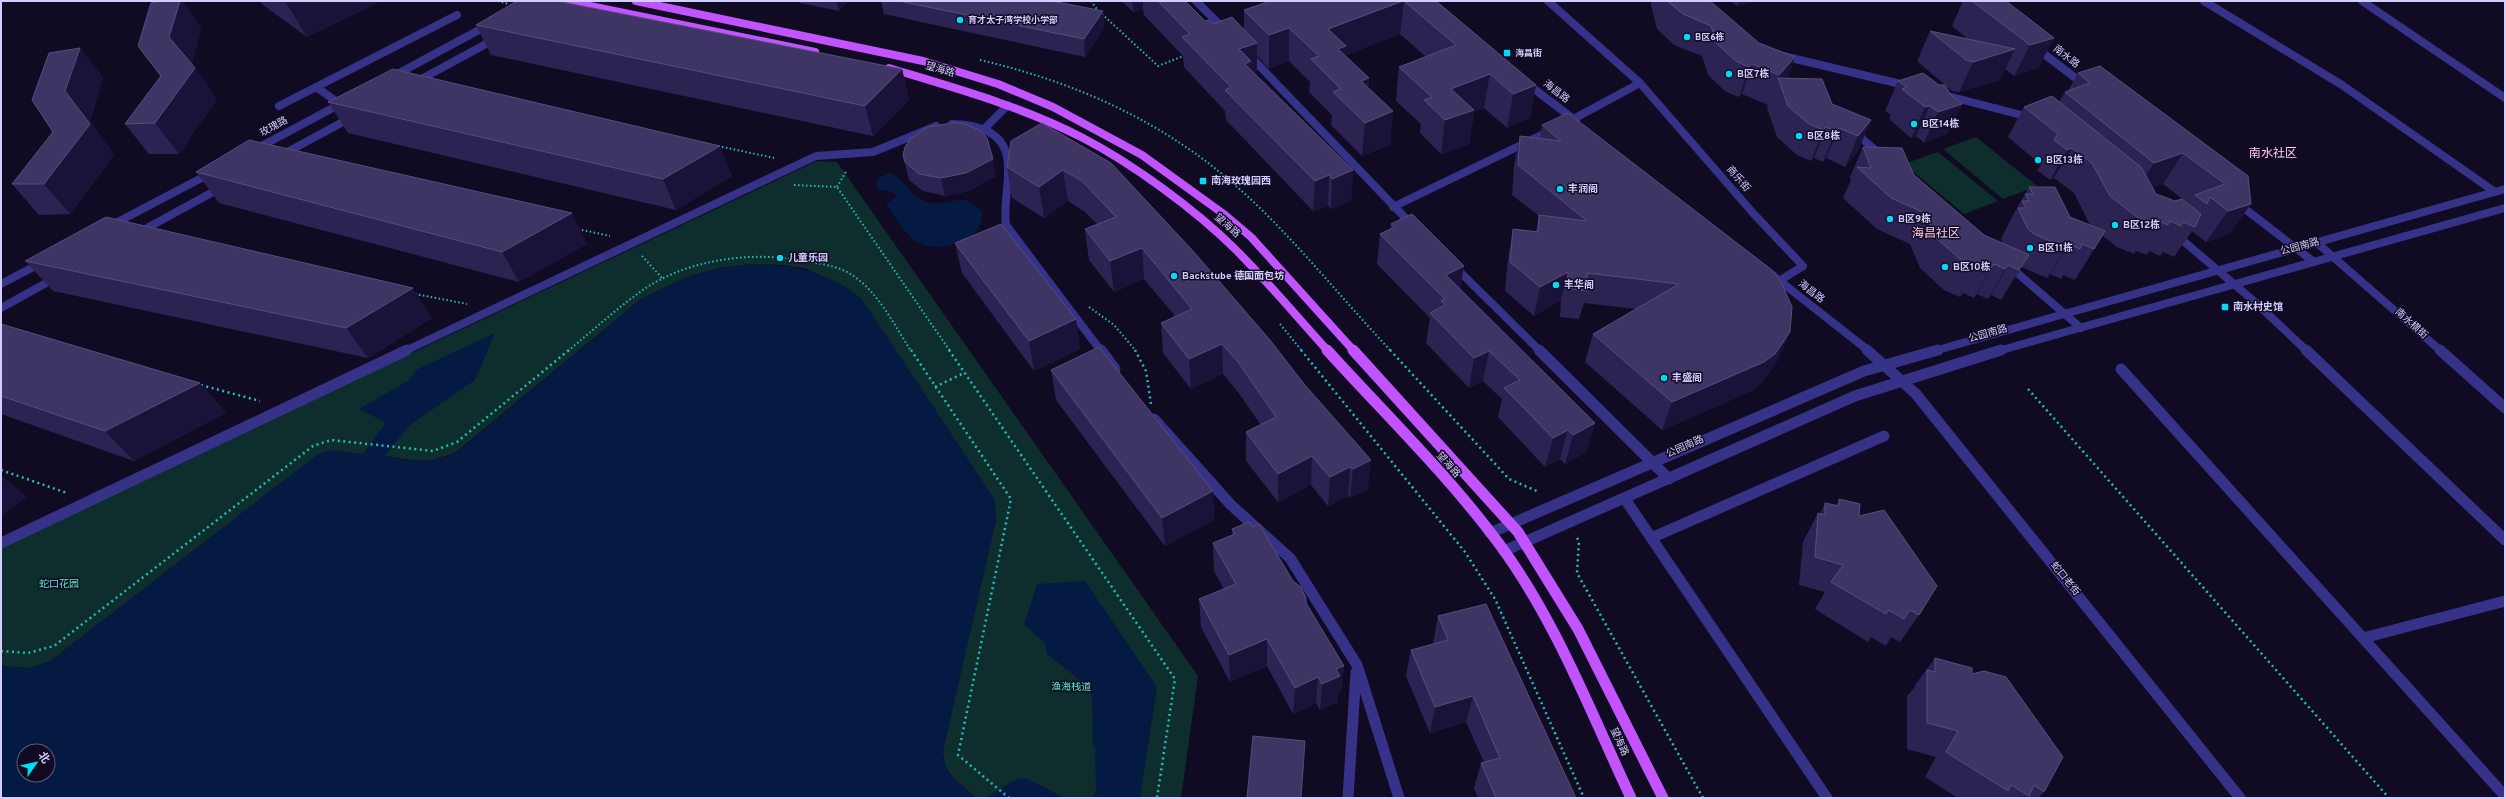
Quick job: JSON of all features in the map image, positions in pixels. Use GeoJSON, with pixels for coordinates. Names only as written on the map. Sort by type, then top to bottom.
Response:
{"type":"FeatureCollection","features":[{"type":"Feature","properties":{"kind":"main road"},"geometry":{"type":"LineString","coordinates":[[566,1],[827,55]]}},
{"type":"Feature","properties":{"kind":"main road","name":"望海路"},"geometry":{"type":"LineString","coordinates":[[636,1],[889,52],[962,72],[1021,92],[1075,116],[1127,145],[1176,176],[1212,202],[1251,237],[1511,523],[1552,582],[1584,638],[1663,798]]}},
{"type":"Feature","properties":{"kind":"main road","name":"望海路"},"geometry":{"type":"LineString","coordinates":[[881,66],[1008,105],[1083,138],[1142,174],[1193,213],[1236,250],[1463,499],[1504,551],[1557,640],[1631,798]]}},
{"type":"Feature","properties":{"kind":"street"},"geometry":{"type":"LineString","coordinates":[[1196,1],[1232,37]]}},
{"type":"Feature","properties":{"kind":"street","name":"商乐街"},"geometry":{"type":"LineString","coordinates":[[1548,1],[1640,83],[1753,213],[1803,266],[1779,281]]}},
{"type":"Feature","properties":{"kind":"street"},"geometry":{"type":"LineString","coordinates":[[2204,1],[2342,85],[2494,192]]}},
{"type":"Feature","properties":{"kind":"street"},"geometry":{"type":"LineString","coordinates":[[2362,1],[2505,98]]}},
{"type":"Feature","properties":{"kind":"street"},"geometry":{"type":"LineString","coordinates":[[279,106],[457,15]]}},
{"type":"Feature","properties":{"kind":"street"},"geometry":{"type":"LineString","coordinates":[[382,82],[499,20]]}},
{"type":"Feature","properties":{"kind":"street"},"geometry":{"type":"LineString","coordinates":[[409,86],[504,35]]}},
{"type":"Feature","properties":{"kind":"street","name":"南水路"},"geometry":{"type":"LineString","coordinates":[[2026,40],[2095,93]]}},
{"type":"Feature","properties":{"kind":"street"},"geometry":{"type":"LineString","coordinates":[[1242,48],[1393,207],[1422,234]]}},
{"type":"Feature","properties":{"kind":"street"},"geometry":{"type":"LineString","coordinates":[[1775,55],[2030,115],[2042,125]]}},
{"type":"Feature","properties":{"kind":"street","name":"海昌路"},"geometry":{"type":"LineString","coordinates":[[1516,75],[1585,129]]}},
{"type":"Feature","properties":{"kind":"street"},"geometry":{"type":"LineString","coordinates":[[1393,207],[1573,119],[1640,83]]}},
{"type":"Feature","properties":{"kind":"street"},"geometry":{"type":"LineString","coordinates":[[316,87],[340,104]]}},
{"type":"Feature","properties":{"kind":"street","name":"玫瑰路"},"geometry":{"type":"LineString","coordinates":[[244,155],[354,96]]}},
{"type":"Feature","properties":{"kind":"street"},"geometry":{"type":"LineString","coordinates":[[984,129],[1008,105]]}},
{"type":"Feature","properties":{"kind":"street"},"geometry":{"type":"LineString","coordinates":[[271,161],[361,112]]}},
{"type":"Feature","properties":{"kind":"street"},"geometry":{"type":"LineString","coordinates":[[1844,123],[1891,164]]}},
{"type":"Feature","properties":{"kind":"street"},"geometry":{"type":"LineString","coordinates":[[1,543],[800,163],[822,154],[854,155],[873,152],[924,129],[940,125],[963,124],[984,129],[997,136],[1006,145],[1010,157],[1003,214],[1006,225],[1124,380]]}},
{"type":"Feature","properties":{"kind":"street"},"geometry":{"type":"LineString","coordinates":[[105,229],[223,166]]}},
{"type":"Feature","properties":{"kind":"street"},"geometry":{"type":"LineString","coordinates":[[133,236],[229,184]]}},
{"type":"Feature","properties":{"kind":"street","name":"公园南路"},"geometry":{"type":"LineString","coordinates":[[1490,532],[1839,380],[1884,364],[2505,189]]}},
{"type":"Feature","properties":{"kind":"street"},"geometry":{"type":"LineString","coordinates":[[2226,194],[2314,262]]}},
{"type":"Feature","properties":{"kind":"street","name":"公园南路"},"geometry":{"type":"LineString","coordinates":[[1504,551],[1625,499],[1855,396],[1902,380],[2081,328],[2505,208]]}},
{"type":"Feature","properties":{"kind":"street"},"geometry":{"type":"LineString","coordinates":[[2164,224],[2219,269],[2505,540]]}},
{"type":"Feature","properties":{"kind":"street","name":"南水横街"},"geometry":{"type":"LineString","coordinates":[[2316,242],[2505,408]]}},
{"type":"Feature","properties":{"kind":"street"},"geometry":{"type":"LineString","coordinates":[[1998,256],[2081,328]]}},
{"type":"Feature","properties":{"kind":"street"},"geometry":{"type":"LineString","coordinates":[[1444,257],[1669,479]]}},
{"type":"Feature","properties":{"kind":"street"},"geometry":{"type":"LineString","coordinates":[[1,284],[50,259]]}},
{"type":"Feature","properties":{"kind":"street","name":"海昌路"},"geometry":{"type":"LineString","coordinates":[[1760,266],[1884,364]]}},
{"type":"Feature","properties":{"kind":"street"},"geometry":{"type":"LineString","coordinates":[[1,308],[64,274]]}},
{"type":"Feature","properties":{"kind":"street","name":"蛇口老街"},"geometry":{"type":"LineString","coordinates":[[1884,364],[1902,380],[1933,414],[2240,798]]}},
{"type":"Feature","properties":{"kind":"street"},"geometry":{"type":"LineString","coordinates":[[2121,369],[2505,796]]}},
{"type":"Feature","properties":{"kind":"street"},"geometry":{"type":"LineString","coordinates":[[1148,411],[1231,505],[1290,558],[1357,665],[1399,798]]}},
{"type":"Feature","properties":{"kind":"street"},"geometry":{"type":"LineString","coordinates":[[1651,538],[1884,436]]}},
{"type":"Feature","properties":{"kind":"street"},"geometry":{"type":"LineString","coordinates":[[1625,499],[1828,798]]}},
{"type":"Feature","properties":{"kind":"street"},"geometry":{"type":"LineString","coordinates":[[2363,638],[2505,601]]}},
{"type":"Feature","properties":{"kind":"street"},"geometry":{"type":"LineString","coordinates":[[1348,798],[1357,665]]}},
{"type":"Feature","properties":{"kind":"path"},"geometry":{"type":"LineString","coordinates":[[498,1],[508,4]]}},
{"type":"Feature","properties":{"kind":"path"},"geometry":{"type":"LineString","coordinates":[[1091,1],[1099,12],[1158,66],[1187,54]]}},
{"type":"Feature","properties":{"kind":"path"},"geometry":{"type":"LineString","coordinates":[[1092,10],[1099,12]]}},
{"type":"Feature","properties":{"kind":"path"},"geometry":{"type":"LineString","coordinates":[[715,146],[800,163]]}},
{"type":"Feature","properties":{"kind":"path"},"geometry":{"type":"LineString","coordinates":[[793,185],[837,187],[1175,679],[1157,798]]}},
{"type":"Feature","properties":{"kind":"path"},"geometry":{"type":"LineString","coordinates":[[574,228],[636,241]]}},
{"type":"Feature","properties":{"kind":"path"},"geometry":{"type":"LineString","coordinates":[[648,251],[641,254],[662,278]]}},
{"type":"Feature","properties":{"kind":"path"},"geometry":{"type":"LineString","coordinates":[[1,651],[25,655],[39,653],[54,646],[313,446],[331,440],[433,451],[457,442],[641,291],[662,278],[712,262],[741,258],[770,257],[828,265],[854,277],[873,294],[1011,499],[958,755],[1009,798]]}},
{"type":"Feature","properties":{"kind":"path"},"geometry":{"type":"LineString","coordinates":[[407,292],[493,309]]}},
{"type":"Feature","properties":{"kind":"path"},"geometry":{"type":"LineString","coordinates":[[1276,319],[1465,552],[1495,599],[1584,798]]}},
{"type":"Feature","properties":{"kind":"path"},"geometry":{"type":"LineString","coordinates":[[935,386],[964,373]]}},
{"type":"Feature","properties":{"kind":"path"},"geometry":{"type":"LineString","coordinates":[[193,383],[285,408]]}},
{"type":"Feature","properties":{"kind":"path"},"geometry":{"type":"LineString","coordinates":[[2028,389],[2388,798]]}},
{"type":"Feature","properties":{"kind":"path"},"geometry":{"type":"LineString","coordinates":[[1,470],[90,501]]}},
{"type":"Feature","properties":{"kind":"path"},"geometry":{"type":"LineString","coordinates":[[1579,541],[1577,573],[1703,798]]}},
{"type":"Feature","properties":{"kind":"green space"},"geometry":{"type":"Polygon","coordinates":[[[1976,137],[2037,186],[2003,199],[1943,149],[1976,137]]]}},
{"type":"Feature","properties":{"kind":"green space"},"geometry":{"type":"Polygon","coordinates":[[[1938,152],[1998,201],[1964,214],[1904,164],[1938,152]]]}},
{"type":"Feature","properties":{"kind":"green space"},"geometry":{"type":"Polygon","coordinates":[[[817,161],[837,162],[1198,676],[1181,798],[977,798],[952,776],[945,763],[943,744],[996,520],[994,499],[861,298],[807,269],[783,265],[753,264],[720,268],[687,277],[641,299],[455,453],[427,462],[384,456],[50,661],[31,668],[1,666],[1,548],[817,161]]]}},
{"type":"Feature","properties":{"kind":"water"},"geometry":{"type":"Polygon","coordinates":[[[888,173],[897,176],[914,195],[928,202],[945,203],[960,200],[967,201],[975,205],[983,213],[977,230],[967,239],[952,245],[934,247],[918,243],[912,239],[901,226],[886,204],[895,198],[896,194],[887,190],[880,191],[877,187],[876,180],[888,173]]]}},
{"type":"Feature","properties":{"kind":"water"},"geometry":{"type":"Polygon","coordinates":[[[753,264],[768,264],[810,271],[849,289],[861,298],[994,499],[996,520],[942,756],[949,774],[977,798],[1,798],[1,666],[31,668],[50,661],[318,454],[331,450],[363,454],[385,424],[382,420],[359,410],[409,380],[416,370],[495,333],[475,380],[410,425],[384,456],[414,461],[434,460],[462,448],[641,299],[687,277],[720,268],[753,264]]]}},
{"type":"Feature","properties":{"kind":"water"},"geometry":{"type":"Polygon","coordinates":[[[1085,581],[1157,687],[1140,798],[1093,798],[1096,790],[1092,698],[1086,685],[1047,654],[1045,643],[1024,625],[1037,584],[1085,581]]]}},
{"type":"Feature","properties":{"kind":"water"},"geometry":{"type":"Polygon","coordinates":[[[1021,778],[1028,779],[1065,798],[986,798],[1013,781],[1021,778]]]}},
{"type":"Feature","properties":{"kind":"building"},"geometry":{"type":"Polygon","coordinates":[[[161,1],[180,1],[169,37],[195,68],[155,123],[125,124],[161,76],[138,46],[151,3],[161,1]]]}},
{"type":"Feature","properties":{"kind":"building"},"geometry":{"type":"Polygon","coordinates":[[[517,1],[557,1],[902,69],[865,106],[476,25],[517,1]]]}},
{"type":"Feature","properties":{"kind":"building"},"geometry":{"type":"Polygon","coordinates":[[[899,1],[1052,1],[1103,11],[1084,39],[899,1]]]}},
{"type":"Feature","properties":{"kind":"building"},"geometry":{"type":"Polygon","coordinates":[[[1158,1],[1185,1],[1205,21],[1209,20],[1213,24],[1232,17],[1257,43],[1239,49],[1251,61],[1245,64],[1353,170],[1332,179],[1329,175],[1315,181],[1225,90],[1231,87],[1182,37],[1190,34],[1158,1]]]}},
{"type":"Feature","properties":{"kind":"building"},"geometry":{"type":"Polygon","coordinates":[[[1270,1],[1403,1],[1328,29],[1346,46],[1338,49],[1369,78],[1361,81],[1393,111],[1365,123],[1333,92],[1341,89],[1311,59],[1319,56],[1289,28],[1269,35],[1244,10],[1270,1]]]}},
{"type":"Feature","properties":{"kind":"building"},"geometry":{"type":"Polygon","coordinates":[[[1404,1],[1436,1],[1536,85],[1513,94],[1490,74],[1451,89],[1474,110],[1445,120],[1424,100],[1432,97],[1399,67],[1456,45],[1404,1]]]}},
{"type":"Feature","properties":{"kind":"building"},"geometry":{"type":"Polygon","coordinates":[[[1667,1],[1710,1],[1759,43],[1795,57],[1779,75],[1752,64],[1749,67],[1736,61],[1717,44],[1711,26],[1683,14],[1667,1]]]}},
{"type":"Feature","properties":{"kind":"building"},"geometry":{"type":"Polygon","coordinates":[[[1972,1],[2006,1],[2054,38],[2030,45],[1972,1]]]}},
{"type":"Feature","properties":{"kind":"building"},"geometry":{"type":"Polygon","coordinates":[[[1930,31],[2015,49],[1973,62],[1966,60],[1930,31]]]}},
{"type":"Feature","properties":{"kind":"building"},"geometry":{"type":"Polygon","coordinates":[[[80,48],[65,91],[90,124],[44,184],[12,184],[53,132],[32,100],[49,53],[80,48]]]}},
{"type":"Feature","properties":{"kind":"building"},"geometry":{"type":"Polygon","coordinates":[[[2100,66],[2248,176],[2251,204],[2228,211],[2210,197],[2207,204],[2195,195],[2225,184],[2183,153],[2154,163],[2065,92],[2090,83],[2078,73],[2100,66]]]}},
{"type":"Feature","properties":{"kind":"building"},"geometry":{"type":"Polygon","coordinates":[[[393,69],[720,146],[663,179],[328,102],[393,69]]]}},
{"type":"Feature","properties":{"kind":"building"},"geometry":{"type":"Polygon","coordinates":[[[1923,73],[1939,85],[1945,85],[1950,94],[1962,104],[1938,112],[1930,106],[1925,107],[1902,89],[1907,87],[1898,81],[1923,73]]]}},
{"type":"Feature","properties":{"kind":"building"},"geometry":{"type":"Polygon","coordinates":[[[1778,78],[1822,79],[1832,104],[1871,120],[1858,136],[1839,128],[1836,131],[1826,127],[1823,130],[1809,124],[1788,106],[1778,78]]]}},
{"type":"Feature","properties":{"kind":"building"},"geometry":{"type":"Polygon","coordinates":[[[2052,96],[2141,167],[2156,194],[2175,201],[2182,199],[2201,214],[2195,227],[2183,222],[2181,226],[2170,221],[2168,225],[2156,220],[2154,224],[2137,217],[2110,196],[2092,163],[2072,148],[2067,150],[2054,140],[2058,134],[2024,107],[2052,96]]]}},
{"type":"Feature","properties":{"kind":"building"},"geometry":{"type":"Polygon","coordinates":[[[1568,113],[1772,270],[1781,282],[1792,307],[1790,332],[1775,354],[1764,362],[1672,402],[1593,334],[1679,284],[1587,273],[1587,291],[1567,288],[1568,272],[1540,287],[1510,262],[1513,229],[1538,232],[1539,215],[1587,221],[1518,165],[1520,136],[1561,141],[1542,125],[1568,113]]]}},
{"type":"Feature","properties":{"kind":"building"},"geometry":{"type":"Polygon","coordinates":[[[951,123],[963,123],[981,131],[987,138],[993,159],[966,173],[941,178],[919,174],[905,162],[903,155],[905,147],[910,139],[928,127],[951,123]]]}},
{"type":"Feature","properties":{"kind":"building"},"geometry":{"type":"Polygon","coordinates":[[[1042,123],[1111,163],[1193,251],[1270,340],[1304,384],[1371,460],[1353,469],[1350,467],[1330,477],[1312,456],[1278,474],[1246,432],[1276,417],[1238,362],[1222,344],[1189,359],[1161,323],[1192,309],[1142,248],[1110,261],[1085,229],[1116,217],[1082,181],[1063,170],[1039,187],[1007,167],[1011,141],[1042,123]]]}},
{"type":"Feature","properties":{"kind":"building"},"geometry":{"type":"Polygon","coordinates":[[[249,140],[572,213],[502,252],[196,172],[249,140]]]}},
{"type":"Feature","properties":{"kind":"building"},"geometry":{"type":"Polygon","coordinates":[[[1863,147],[1902,148],[1914,175],[1984,235],[2029,255],[2019,270],[2008,265],[2005,269],[1994,264],[1991,268],[1980,263],[1977,267],[1961,260],[1936,238],[1925,213],[1891,198],[1857,167],[1871,168],[1863,147]]]}},
{"type":"Feature","properties":{"kind":"building"},"geometry":{"type":"Polygon","coordinates":[[[2029,187],[2055,187],[2070,217],[2105,231],[2094,249],[2082,244],[2080,249],[2069,244],[2066,248],[2034,234],[2028,229],[2018,208],[2026,208],[2022,201],[2029,201],[2025,194],[2033,194],[2029,187]]]}},
{"type":"Feature","properties":{"kind":"building"},"geometry":{"type":"Polygon","coordinates":[[[1412,214],[1464,266],[1446,275],[1595,423],[1573,435],[1568,430],[1553,438],[1504,388],[1520,380],[1489,351],[1474,358],[1430,313],[1445,305],[1441,301],[1445,299],[1380,234],[1395,227],[1391,224],[1412,214]]]}},
{"type":"Feature","properties":{"kind":"building"},"geometry":{"type":"Polygon","coordinates":[[[106,217],[413,288],[346,328],[25,261],[106,217]]]}},
{"type":"Feature","properties":{"kind":"building"},"geometry":{"type":"Polygon","coordinates":[[[1001,224],[1076,319],[1029,341],[955,243],[1001,224]]]}},
{"type":"Feature","properties":{"kind":"building"},"geometry":{"type":"Polygon","coordinates":[[[1,324],[200,383],[105,431],[1,396],[1,324]]]}},
{"type":"Feature","properties":{"kind":"building"},"geometry":{"type":"Polygon","coordinates":[[[1099,347],[1213,491],[1162,518],[1051,370],[1099,347]]]}},
{"type":"Feature","properties":{"kind":"building"},"geometry":{"type":"Polygon","coordinates":[[[1839,499],[1860,504],[1859,516],[1884,510],[1937,586],[1919,615],[1910,610],[1904,619],[1889,610],[1886,614],[1831,582],[1843,565],[1815,557],[1818,513],[1825,515],[1825,503],[1839,506],[1839,499]]]}},
{"type":"Feature","properties":{"kind":"building"},"geometry":{"type":"Polygon","coordinates":[[[1249,522],[1252,527],[1259,524],[1293,581],[1301,587],[1306,598],[1306,603],[1344,666],[1336,669],[1340,676],[1322,684],[1318,677],[1295,688],[1267,639],[1229,655],[1199,599],[1236,584],[1213,543],[1235,534],[1232,529],[1249,522]]]}},
{"type":"Feature","properties":{"kind":"building"},"geometry":{"type":"Polygon","coordinates":[[[1486,604],[1576,798],[1496,798],[1481,763],[1500,758],[1473,696],[1435,707],[1411,650],[1448,640],[1438,616],[1486,604]]]}},
{"type":"Feature","properties":{"kind":"building"},"geometry":{"type":"Polygon","coordinates":[[[1935,658],[1972,668],[1972,674],[1984,671],[2006,677],[2063,757],[2044,792],[2034,785],[2029,796],[2011,785],[2008,791],[1946,752],[1958,731],[1927,723],[1927,670],[1935,672],[1935,658]]]}},
{"type":"Feature","properties":{"kind":"building"},"geometry":{"type":"Polygon","coordinates":[[[1253,736],[1305,741],[1301,798],[1247,798],[1253,736]]]}},
{"type":"Feature","properties":{"kind":"place","name":"育才太子湾学校小学部"},"geometry":{"type":"Point","coordinates":[960,20]}},
{"type":"Feature","properties":{"kind":"place","name":"B区6栋"},"geometry":{"type":"Point","coordinates":[1687,37]}},
{"type":"Feature","properties":{"kind":"place","name":"海昌街"},"geometry":{"type":"Point","coordinates":[1507,53]}},
{"type":"Feature","properties":{"kind":"place","name":"B区7栋"},"geometry":{"type":"Point","coordinates":[1729,74]}},
{"type":"Feature","properties":{"kind":"place","name":"B区14栋"},"geometry":{"type":"Point","coordinates":[1914,124]}},
{"type":"Feature","properties":{"kind":"place","name":"B区8栋"},"geometry":{"type":"Point","coordinates":[1799,136]}},
{"type":"Feature","properties":{"kind":"place","name":"B区13栋"},"geometry":{"type":"Point","coordinates":[2038,160]}},
{"type":"Feature","properties":{"kind":"place","name":"南海玫瑰园西"},"geometry":{"type":"Point","coordinates":[1203,181]}},
{"type":"Feature","properties":{"kind":"place","name":"丰润阁"},"geometry":{"type":"Point","coordinates":[1560,189]}},
{"type":"Feature","properties":{"kind":"place","name":"B区9栋"},"geometry":{"type":"Point","coordinates":[1890,219]}},
{"type":"Feature","properties":{"kind":"place","name":"B区12栋"},"geometry":{"type":"Point","coordinates":[2115,225]}},
{"type":"Feature","properties":{"kind":"place","name":"B区11栋"},"geometry":{"type":"Point","coordinates":[2030,248]}},
{"type":"Feature","properties":{"kind":"place","name":"儿童乐园"},"geometry":{"type":"Point","coordinates":[780,258]}},
{"type":"Feature","properties":{"kind":"place","name":"B区10栋"},"geometry":{"type":"Point","coordinates":[1945,267]}},
{"type":"Feature","properties":{"kind":"place","name":"Backstube 德国面包坊"},"geometry":{"type":"Point","coordinates":[1174,276]}},
{"type":"Feature","properties":{"kind":"place","name":"丰华阁"},"geometry":{"type":"Point","coordinates":[1556,285]}},
{"type":"Feature","properties":{"kind":"place","name":"南水村史馆"},"geometry":{"type":"Point","coordinates":[2225,307]}},
{"type":"Feature","properties":{"kind":"place","name":"丰盛阁"},"geometry":{"type":"Point","coordinates":[1664,378]}},
{"type":"Feature","properties":{"kind":"district","name":"南水社区"},"geometry":{"type":"Point","coordinates":[2273,154]}},
{"type":"Feature","properties":{"kind":"district","name":"海昌社区"},"geometry":{"type":"Point","coordinates":[1936,234]}},
{"type":"Feature","properties":{"kind":"park label","name":"蛇口花园"},"geometry":{"type":"Point","coordinates":[59,584]}},
{"type":"Feature","properties":{"kind":"park label","name":"渔海栈道"},"geometry":{"type":"Point","coordinates":[1071,687]}}]}
